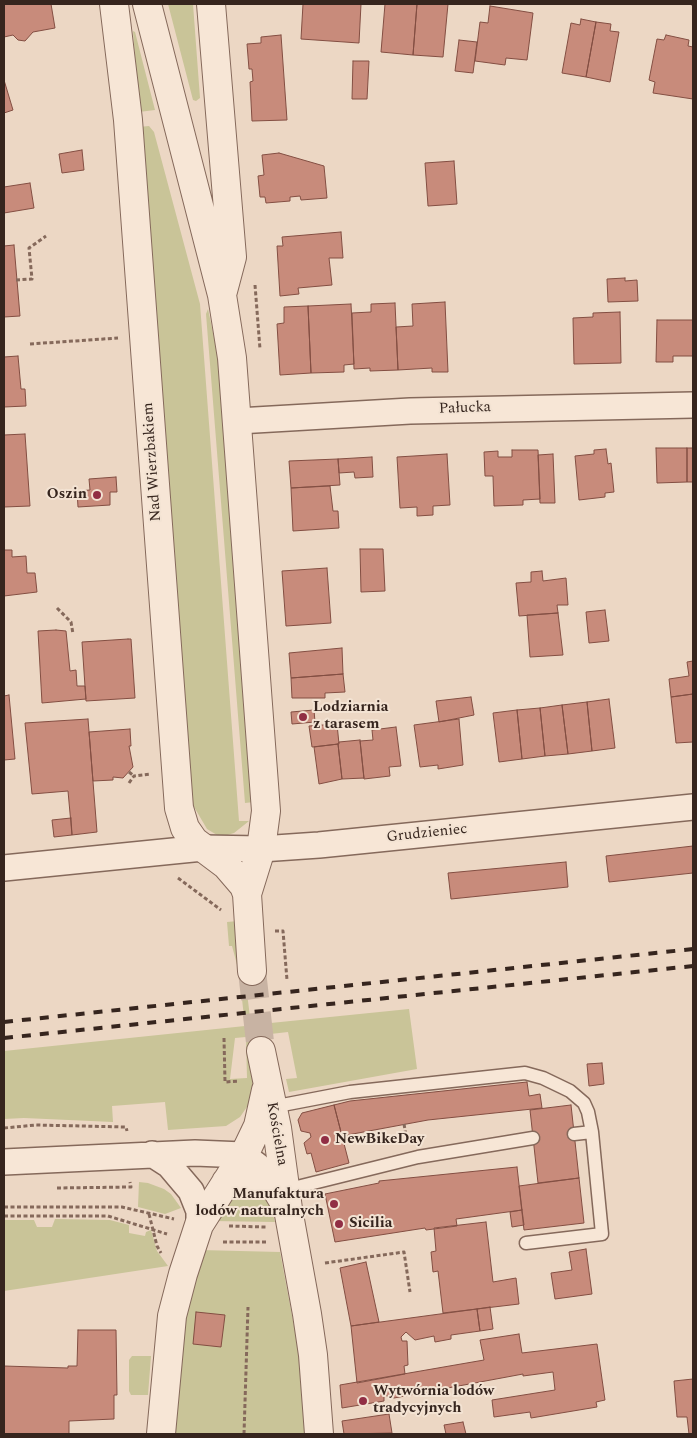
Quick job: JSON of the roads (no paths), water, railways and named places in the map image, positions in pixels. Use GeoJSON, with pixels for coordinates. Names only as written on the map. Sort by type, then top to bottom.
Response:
{"type":"FeatureCollection","features":[{"type":"Feature","properties":{"kind":"street","name":"Nad Wierzbakiem"},"geometry":{"type":"LineString","coordinates":[[114,4],[128,120],[179,808],[190,835],[203,848],[226,865],[244,886],[247,894]]}},
{"type":"Feature","properties":{"kind":"street"},"geometry":{"type":"LineString","coordinates":[[147,4],[222,295],[232,358],[266,811],[261,850],[247,894],[252,971]]}},
{"type":"Feature","properties":{"kind":"street"},"geometry":{"type":"LineString","coordinates":[[211,4],[232,257],[222,295]]}},
{"type":"Feature","properties":{"kind":"street","name":"Pałucka"},"geometry":{"type":"LineString","coordinates":[[238,422],[410,411],[693,405]]}},
{"type":"Feature","properties":{"kind":"street","name":"Grudzieniec"},"geometry":{"type":"LineString","coordinates":[[4,868],[203,848],[261,850],[693,807]]}},
{"type":"Feature","properties":{"kind":"street"},"geometry":{"type":"LineString","coordinates":[[160,852],[172,837],[179,808]]}},
{"type":"Feature","properties":{"kind":"street"},"geometry":{"type":"LineString","coordinates":[[261,1051],[266,1100]]}},
{"type":"Feature","properties":{"kind":"street","name":"Kościelna"},"geometry":{"type":"LineString","coordinates":[[161,1434],[172,1316],[196,1233],[258,1126],[266,1100]]}},
{"type":"Feature","properties":{"kind":"street","name":"Kościelna"},"geometry":{"type":"LineString","coordinates":[[266,1100],[313,1355],[320,1434]]}},
{"type":"Feature","properties":{"kind":"street"},"geometry":{"type":"LineString","coordinates":[[152,1154],[173,1170],[191,1191],[198,1211],[196,1233]]}},
{"type":"Feature","properties":{"kind":"street"},"geometry":{"type":"LineString","coordinates":[[4,1162],[152,1154],[243,1154],[267,1174],[288,1213]]}},
{"type":"Feature","properties":{"kind":"street"},"geometry":{"type":"LineString","coordinates":[[226,1182],[248,1176],[265,1179],[274,1187],[288,1213]]}},
{"type":"Feature","properties":{"kind":"lane"},"geometry":{"type":"LineString","coordinates":[[243,1154],[266,1100],[525,1073],[561,1087],[584,1102],[592,1132],[602,1234],[526,1243]]}},
{"type":"Feature","properties":{"kind":"lane"},"geometry":{"type":"LineString","coordinates":[[574,1134],[592,1132]]}},
{"type":"Feature","properties":{"kind":"lane"},"geometry":{"type":"LineString","coordinates":[[288,1213],[418,1157],[534,1138]]}},
{"type":"Feature","properties":{"kind":"tunnel"},"geometry":{"type":"LineString","coordinates":[[252,971],[261,1051]]}},
{"type":"Feature","properties":{"kind":"railway"},"geometry":{"type":"LineString","coordinates":[[4,1022],[693,949]]}},
{"type":"Feature","properties":{"kind":"railway"},"geometry":{"type":"LineString","coordinates":[[4,1038],[693,966]]}},
{"type":"Feature","properties":{"kind":"place","name":"Oszin"},"geometry":{"type":"Point","coordinates":[97,495]}},
{"type":"Feature","properties":{"kind":"place","name":"Lodziarnia z tarasem"},"geometry":{"type":"Point","coordinates":[303,717]}},
{"type":"Feature","properties":{"kind":"place","name":"NewBikeDay"},"geometry":{"type":"Point","coordinates":[325,1140]}},
{"type":"Feature","properties":{"kind":"place","name":"Manufaktura lodów naturalnych"},"geometry":{"type":"Point","coordinates":[334,1204]}},
{"type":"Feature","properties":{"kind":"place","name":"Sicilia"},"geometry":{"type":"Point","coordinates":[339,1224]}},
{"type":"Feature","properties":{"kind":"place","name":"Wytwórnia lodów tradycyjnych"},"geometry":{"type":"Point","coordinates":[363,1401]}}]}
